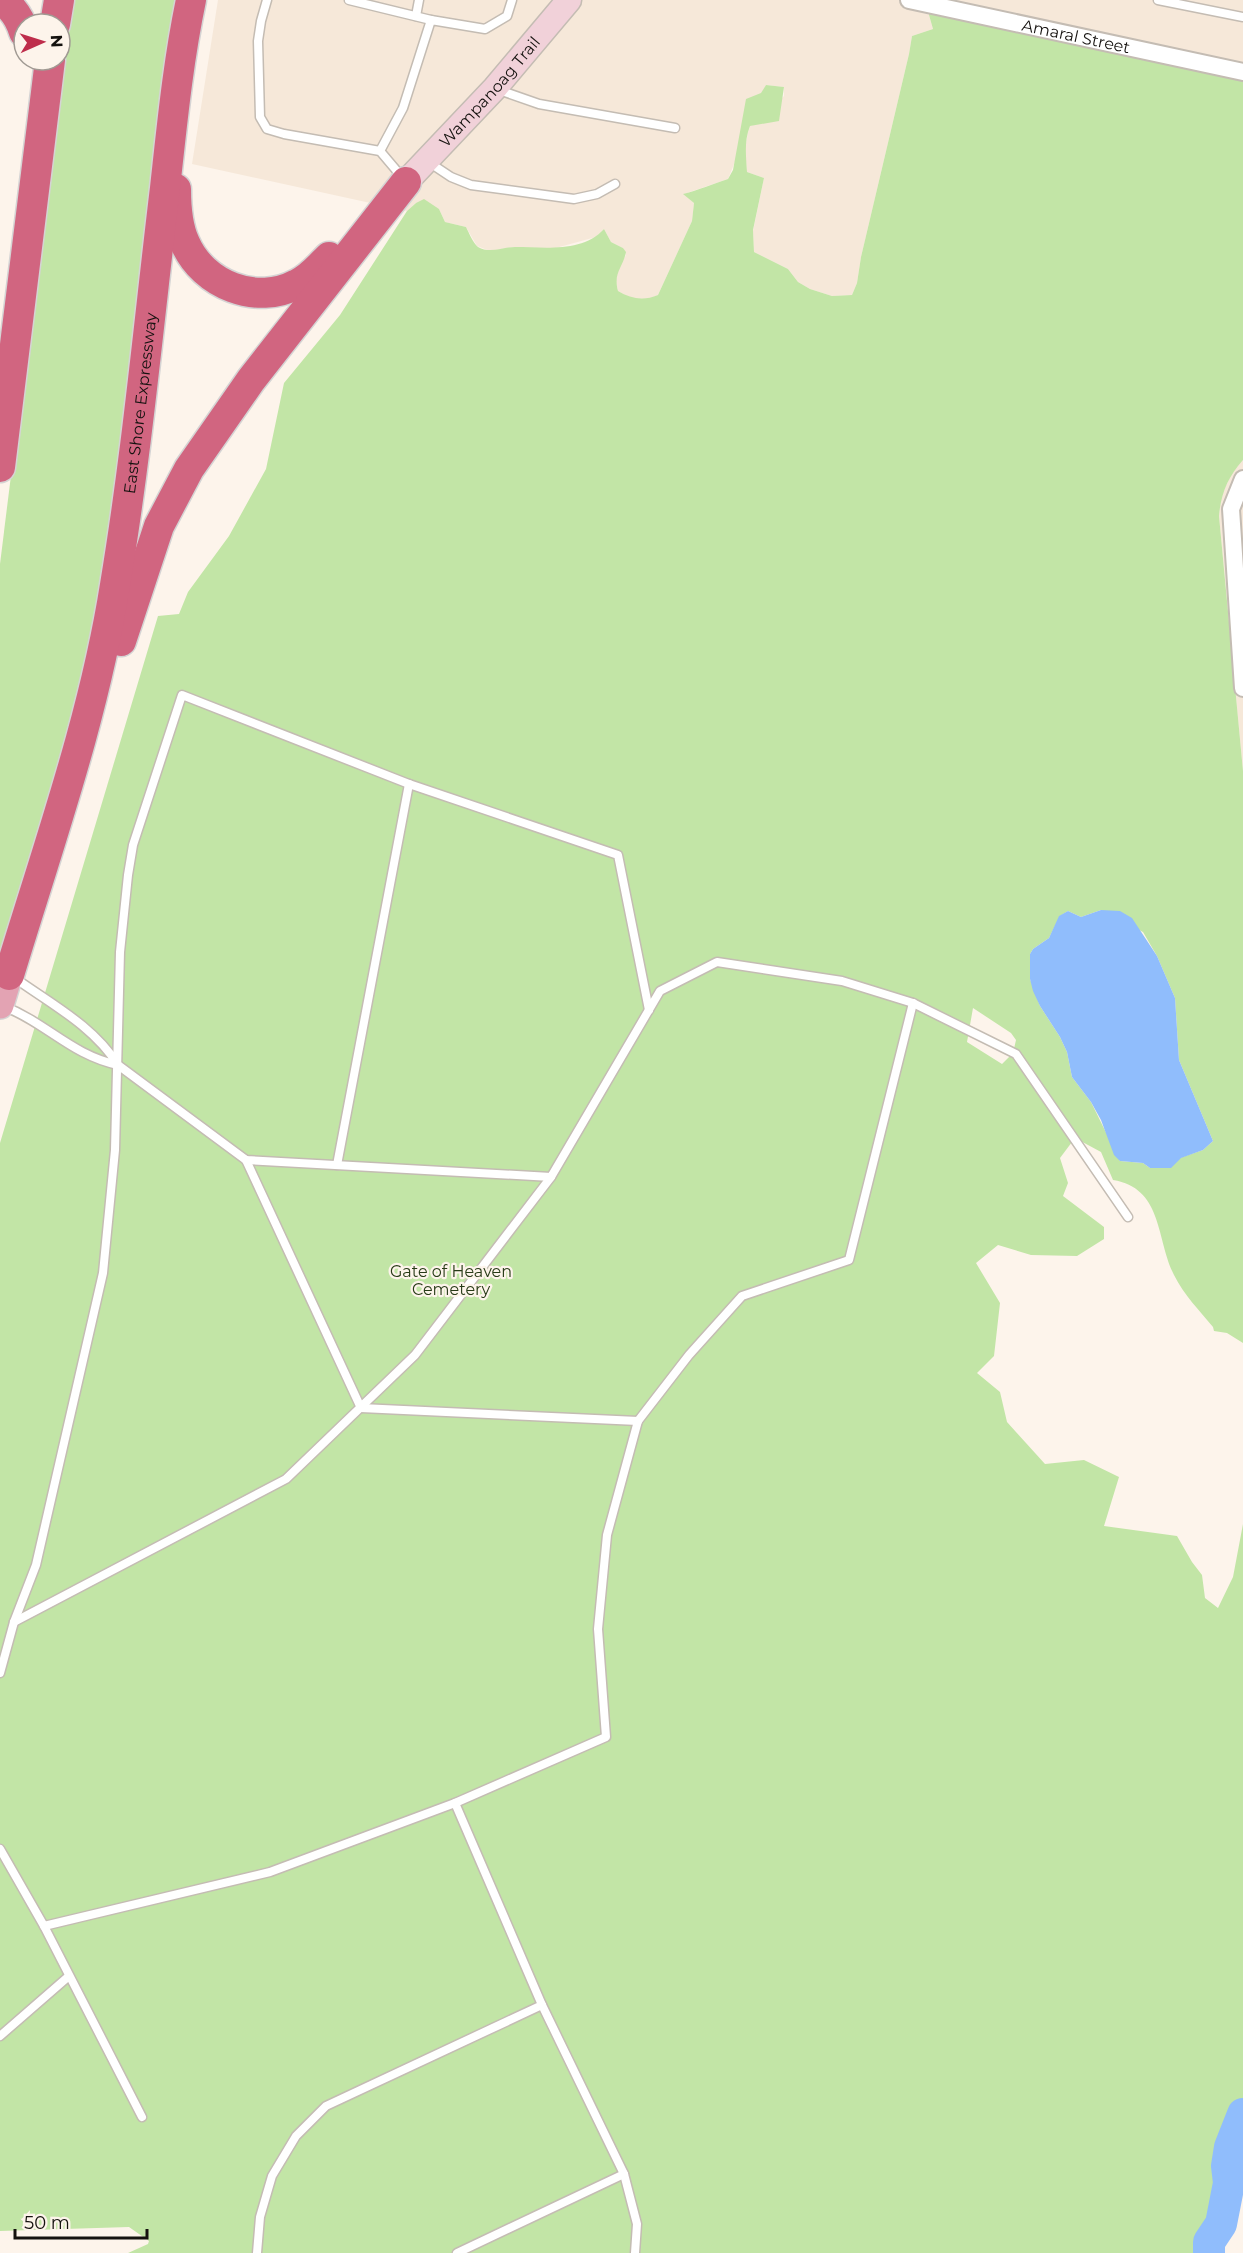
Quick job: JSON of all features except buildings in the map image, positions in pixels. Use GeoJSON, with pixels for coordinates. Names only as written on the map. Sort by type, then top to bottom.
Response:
{"type":"FeatureCollection","features":[{"type":"Feature","properties":{"kind":"highway"},"geometry":{"type":"LineString","coordinates":[[1,0],[15,12]]}},
{"type":"Feature","properties":{"kind":"highway","name":"East Shore Expressway"},"geometry":{"type":"LineString","coordinates":[[62,802],[91,699],[116,583],[178,75],[191,0]]}},
{"type":"Feature","properties":{"kind":"highway"},"geometry":{"type":"LineString","coordinates":[[0,325],[27,103],[28,72]]}},
{"type":"Feature","properties":{"kind":"highway"},"geometry":{"type":"LineString","coordinates":[[0,467],[49,72]]}},
{"type":"Feature","properties":{"kind":"highway"},"geometry":{"type":"LineString","coordinates":[[178,75],[175,165],[180,228],[185,244],[194,258],[211,275],[231,287],[245,292],[269,293],[298,284],[314,272],[416,171]]}},
{"type":"Feature","properties":{"kind":"highway"},"geometry":{"type":"LineString","coordinates":[[9,975],[62,802],[109,678],[153,542],[172,498],[251,380],[416,171]]}},
{"type":"Feature","properties":{"kind":"main road","name":"Wampanoag Trail"},"geometry":{"type":"LineString","coordinates":[[416,171],[495,88],[569,0]]}},
{"type":"Feature","properties":{"kind":"main road"},"geometry":{"type":"LineString","coordinates":[[0,1005],[9,975]]}},
{"type":"Feature","properties":{"kind":"street","name":"Amaral Street"},"geometry":{"type":"LineString","coordinates":[[909,0],[1243,72]]}},
{"type":"Feature","properties":{"kind":"street"},"geometry":{"type":"LineString","coordinates":[[1243,479],[1231,509],[1243,688]]}},
{"type":"Feature","properties":{"kind":"lane"},"geometry":{"type":"LineString","coordinates":[[267,0],[258,41],[260,117],[267,129],[380,151],[416,171],[451,177],[471,185],[574,199],[597,195],[615,183]]}},
{"type":"Feature","properties":{"kind":"lane"},"geometry":{"type":"LineString","coordinates":[[349,0],[431,20],[485,29],[507,16],[512,0]]}},
{"type":"Feature","properties":{"kind":"lane"},"geometry":{"type":"LineString","coordinates":[[416,16],[419,0]]}},
{"type":"Feature","properties":{"kind":"lane"},"geometry":{"type":"LineString","coordinates":[[1158,0],[1243,17]]}},
{"type":"Feature","properties":{"kind":"lane"},"geometry":{"type":"LineString","coordinates":[[380,151],[403,108],[431,20]]}},
{"type":"Feature","properties":{"kind":"lane"},"geometry":{"type":"LineString","coordinates":[[495,88],[539,104],[675,128]]}},
{"type":"Feature","properties":{"kind":"lane"},"geometry":{"type":"LineString","coordinates":[[0,1673],[14,1622],[36,1565],[103,1273],[115,1150],[120,952],[133,844],[182,695],[409,783],[618,855],[649,1010]]}},
{"type":"Feature","properties":{"kind":"lane"},"geometry":{"type":"LineString","coordinates":[[337,1165],[409,783]]}},
{"type":"Feature","properties":{"kind":"lane"},"geometry":{"type":"LineString","coordinates":[[14,1622],[286,1479],[415,1355],[551,1177],[660,991],[717,962],[842,981],[913,1003],[1016,1054],[1128,1217]]}},
{"type":"Feature","properties":{"kind":"lane"},"geometry":{"type":"LineString","coordinates":[[9,975],[90,1031],[104,1045],[118,1065],[246,1160],[361,1408]]}},
{"type":"Feature","properties":{"kind":"lane"},"geometry":{"type":"LineString","coordinates":[[44,1926],[270,1872],[455,1803],[606,1737],[598,1629],[607,1535],[638,1421],[688,1355],[742,1296],[849,1260],[913,1003]]}},
{"type":"Feature","properties":{"kind":"lane"},"geometry":{"type":"LineString","coordinates":[[0,1005],[29,1018],[86,1056],[118,1065]]}},
{"type":"Feature","properties":{"kind":"lane"},"geometry":{"type":"LineString","coordinates":[[246,1160],[551,1177]]}},
{"type":"Feature","properties":{"kind":"lane"},"geometry":{"type":"LineString","coordinates":[[361,1408],[638,1421]]}},
{"type":"Feature","properties":{"kind":"lane"},"geometry":{"type":"LineString","coordinates":[[455,1803],[542,2005],[624,2174],[637,2224],[635,2253]]}},
{"type":"Feature","properties":{"kind":"lane"},"geometry":{"type":"LineString","coordinates":[[0,1849],[44,1926],[142,2117]]}},
{"type":"Feature","properties":{"kind":"lane"},"geometry":{"type":"LineString","coordinates":[[0,2036],[69,1976]]}},
{"type":"Feature","properties":{"kind":"lane"},"geometry":{"type":"LineString","coordinates":[[257,2253],[260,2217],[272,2176],[296,2136],[326,2106],[542,2005]]}},
{"type":"Feature","properties":{"kind":"lane"},"geometry":{"type":"LineString","coordinates":[[457,2253],[624,2174]]}},
{"type":"Feature","properties":{"kind":"shaded area"},"geometry":{"type":"Polygon","coordinates":[[[218,0],[1243,0],[1243,71],[929,15],[933,29],[912,36],[857,283],[852,295],[832,296],[810,289],[798,282],[788,269],[754,252],[753,231],[764,178],[747,172],[745,150],[748,132],[750,126],[759,123],[784,96],[784,87],[766,85],[728,179],[684,194],[694,203],[692,221],[658,295],[649,299],[630,298],[618,291],[616,282],[617,271],[626,255],[623,248],[611,242],[604,229],[596,237],[552,249],[513,247],[490,251],[477,246],[466,227],[445,222],[439,209],[416,203],[407,211],[192,164],[218,0]]]}},
{"type":"Feature","properties":{"kind":"shaded area"},"geometry":{"type":"Polygon","coordinates":[[[1243,460],[1243,771],[1219,516],[1221,496],[1233,471],[1243,460]]]}},
{"type":"Feature","properties":{"kind":"green space"},"geometry":{"type":"Polygon","coordinates":[[[70,0],[179,0],[111,537],[83,689],[0,967],[0,564],[61,72],[72,72],[72,12],[69,12],[70,0]]]}},
{"type":"Feature","properties":{"kind":"green space","name":"Gate of Heaven Cemetery"},"geometry":{"type":"Polygon","coordinates":[[[930,4],[1243,71],[1243,460],[1226,486],[1219,516],[1243,771],[1243,1343],[1227,1333],[1214,1331],[1182,1289],[1168,1261],[1156,1217],[1150,1204],[1141,1193],[1129,1185],[1113,1180],[1101,1152],[1075,1138],[1060,1158],[1068,1183],[1063,1196],[1104,1227],[1104,1239],[1077,1256],[1031,1255],[998,1245],[976,1263],[1000,1303],[994,1356],[977,1373],[1000,1392],[1007,1422],[1045,1464],[1084,1460],[1119,1477],[1104,1526],[1177,1536],[1202,1575],[1205,1598],[1218,1608],[1233,1577],[1243,1524],[1243,2109],[1231,2121],[1217,2147],[1220,2253],[128,2253],[148,2244],[149,2241],[129,2227],[0,2231],[0,1143],[158,616],[179,614],[188,592],[229,536],[266,469],[284,383],[340,315],[407,211],[424,199],[439,209],[445,222],[466,227],[476,245],[487,250],[574,245],[595,237],[604,229],[611,242],[626,252],[617,279],[618,291],[638,298],[653,297],[658,295],[692,221],[694,203],[683,194],[728,179],[733,170],[746,99],[761,93],[766,85],[784,87],[779,121],[750,126],[747,137],[747,172],[764,178],[753,230],[754,252],[788,269],[798,282],[810,289],[832,296],[852,295],[857,283],[912,36],[933,29],[929,15],[930,4]],[[1101,910],[1081,917],[1068,911],[1060,916],[1049,938],[1033,949],[1030,954],[1030,979],[1040,1006],[1067,1052],[1072,1077],[1091,1102],[1120,1161],[1143,1163],[1150,1168],[1203,1150],[1213,1141],[1179,1060],[1175,998],[1157,956],[1143,932],[1101,910]],[[973,1008],[967,1042],[1002,1064],[1013,1053],[1016,1040],[1011,1033],[973,1008]]]}},
{"type":"Feature","properties":{"kind":"water"},"geometry":{"type":"Polygon","coordinates":[[[1101,910],[1120,911],[1132,918],[1157,956],[1175,998],[1179,1060],[1213,1141],[1203,1150],[1181,1158],[1171,1168],[1150,1168],[1143,1163],[1120,1161],[1114,1155],[1101,1120],[1072,1077],[1067,1052],[1033,991],[1030,979],[1030,954],[1033,949],[1049,938],[1059,916],[1068,911],[1081,917],[1101,910]]]}},
{"type":"Feature","properties":{"kind":"waterway"},"geometry":{"type":"LineString","coordinates":[[1209,2253],[1209,2242],[1221,2224],[1229,2183],[1227,2166],[1230,2147],[1243,2114]]}}]}
